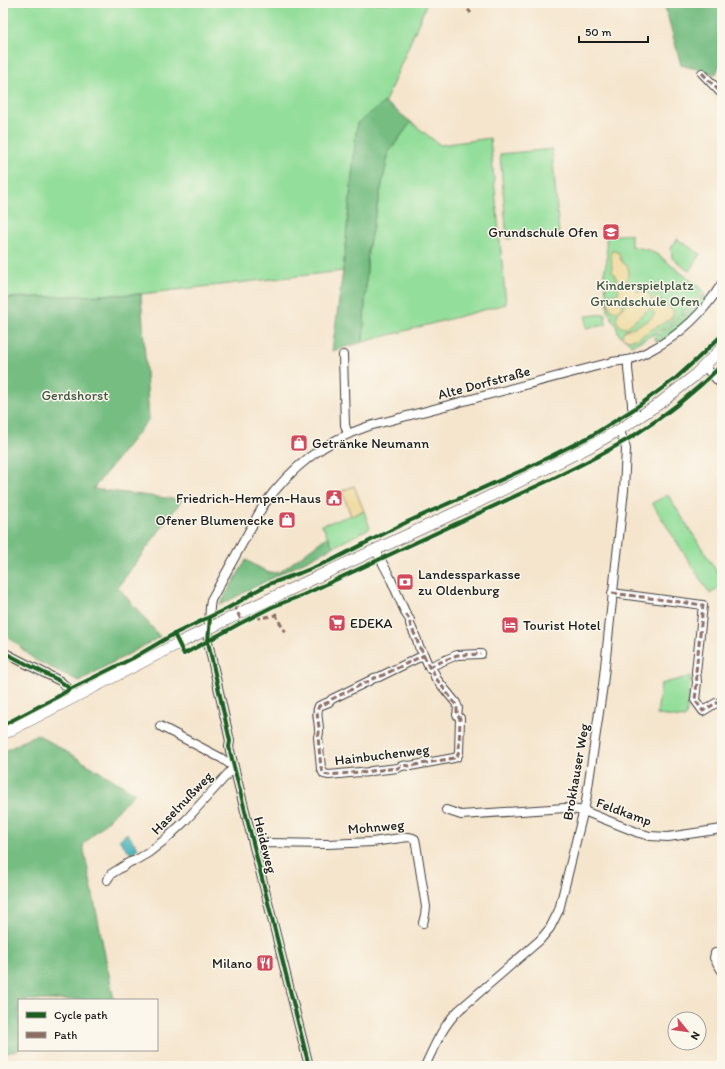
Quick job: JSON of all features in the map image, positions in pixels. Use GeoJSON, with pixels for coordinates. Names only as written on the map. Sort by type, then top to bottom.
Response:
{"type":"FeatureCollection","features":[{"type":"Feature","properties":{"kind":"street"},"geometry":{"type":"LineString","coordinates":[[702,73],[722,94]]}},
{"type":"Feature","properties":{"kind":"street","name":"Alte Dorfstraße"},"geometry":{"type":"LineString","coordinates":[[208,628],[212,600],[263,506],[279,485],[300,465],[328,444],[369,426],[612,362],[628,360],[641,355],[659,346],[688,326],[705,308],[722,283]]}},
{"type":"Feature","properties":{"kind":"street"},"geometry":{"type":"LineString","coordinates":[[3,734],[208,628],[571,457],[639,418],[677,390],[722,348]]}},
{"type":"Feature","properties":{"kind":"street"},"geometry":{"type":"LineString","coordinates":[[343,355],[345,425],[348,434]]}},
{"type":"Feature","properties":{"kind":"street"},"geometry":{"type":"LineString","coordinates":[[628,360],[632,407],[639,418]]}},
{"type":"Feature","properties":{"kind":"street"},"geometry":{"type":"LineString","coordinates":[[704,366],[722,385]]}},
{"type":"Feature","properties":{"kind":"street","name":"Brokhauser Weg"},"geometry":{"type":"LineString","coordinates":[[425,1066],[446,1025],[454,1015],[540,940],[550,928],[559,910],[584,811],[603,686],[626,458],[625,445],[619,430]]}},
{"type":"Feature","properties":{"kind":"street","name":"Hainbuchenweg"},"geometry":{"type":"LineString","coordinates":[[375,549],[410,620],[410,624],[418,640],[419,647],[424,656],[429,667],[457,706],[457,715],[460,718],[459,753],[457,757],[454,758],[410,766],[406,765],[398,768],[371,771],[368,773],[324,774],[321,768],[318,737],[317,710],[319,706],[374,678],[380,677],[424,656]]}},
{"type":"Feature","properties":{"kind":"street"},"geometry":{"type":"LineString","coordinates":[[612,593],[703,605],[696,672],[697,682],[695,700],[703,711],[716,703],[722,704]]}},
{"type":"Feature","properties":{"kind":"street","name":"Heideweg"},"geometry":{"type":"LineString","coordinates":[[208,628],[208,642],[230,741],[229,747],[309,1066]]}},
{"type":"Feature","properties":{"kind":"street"},"geometry":{"type":"LineString","coordinates":[[3,652],[60,681],[75,697]]}},
{"type":"Feature","properties":{"kind":"street"},"geometry":{"type":"LineString","coordinates":[[429,667],[457,655],[481,654]]}},
{"type":"Feature","properties":{"kind":"street"},"geometry":{"type":"LineString","coordinates":[[160,726],[221,758],[234,767]]}},
{"type":"Feature","properties":{"kind":"street","name":"Haselnußweg"},"geometry":{"type":"LineString","coordinates":[[107,880],[111,874],[136,860],[167,838],[186,820],[234,767]]}},
{"type":"Feature","properties":{"kind":"street","name":"Feldkamp"},"geometry":{"type":"LineString","coordinates":[[446,810],[461,815],[565,808],[584,811],[650,836],[668,837],[722,829]]}},
{"type":"Feature","properties":{"kind":"street","name":"Mohnweg"},"geometry":{"type":"LineString","coordinates":[[254,847],[268,843],[349,843],[372,842],[405,837],[413,838],[415,839],[416,844],[426,907],[423,923]]}},
{"type":"Feature","properties":{"kind":"street"},"geometry":{"type":"LineString","coordinates":[[722,951],[716,953],[714,956],[722,971]]}},
{"type":"Feature","properties":{"kind":"green space"},"geometry":{"type":"Polygon","coordinates":[[[3,3],[427,3],[385,102],[357,124],[343,271],[141,294],[3,298],[3,3]]]}},
{"type":"Feature","properties":{"kind":"green space"},"geometry":{"type":"Polygon","coordinates":[[[664,3],[722,3],[722,59],[716,74],[681,65],[664,3]]]}},
{"type":"Feature","properties":{"kind":"green space"},"geometry":{"type":"Polygon","coordinates":[[[385,102],[411,122],[389,152],[368,249],[363,342],[332,351],[343,271],[357,123],[385,102]]]}},
{"type":"Feature","properties":{"kind":"green space"},"geometry":{"type":"Polygon","coordinates":[[[411,122],[440,145],[490,138],[506,304],[363,342],[368,249],[389,152],[411,122]]]}},
{"type":"Feature","properties":{"kind":"green space"},"geometry":{"type":"Polygon","coordinates":[[[552,149],[559,234],[507,239],[500,154],[552,149]]]}},
{"type":"Feature","properties":{"kind":"green space","name":"Kinderspielplatz Grundschule Ofen"},"geometry":{"type":"Polygon","coordinates":[[[631,234],[631,246],[648,250],[658,255],[704,291],[669,325],[632,345],[619,335],[615,323],[608,312],[604,273],[607,260],[606,240],[608,236],[631,234]]]}},
{"type":"Feature","properties":{"kind":"green space"},"geometry":{"type":"Polygon","coordinates":[[[677,239],[700,254],[689,271],[672,258],[672,251],[670,250],[677,239]]]}},
{"type":"Feature","properties":{"kind":"green space","name":"Gerdshorst"},"geometry":{"type":"Polygon","coordinates":[[[141,294],[149,419],[93,489],[182,500],[118,587],[160,637],[79,681],[35,660],[3,632],[3,298],[141,294]]]}},
{"type":"Feature","properties":{"kind":"green space"},"geometry":{"type":"Polygon","coordinates":[[[704,294],[706,301],[686,323],[657,342],[654,337],[681,318],[704,294]]]}},
{"type":"Feature","properties":{"kind":"green space"},"geometry":{"type":"Polygon","coordinates":[[[605,314],[606,325],[586,328],[586,316],[605,314]]]}},
{"type":"Feature","properties":{"kind":"green space"},"geometry":{"type":"Polygon","coordinates":[[[668,495],[722,580],[722,585],[710,594],[652,503],[668,495]]]}},
{"type":"Feature","properties":{"kind":"green space"},"geometry":{"type":"Polygon","coordinates":[[[364,511],[370,528],[333,547],[322,525],[364,511]]]}},
{"type":"Feature","properties":{"kind":"green space"},"geometry":{"type":"Polygon","coordinates":[[[328,536],[333,547],[220,605],[246,560],[269,573],[280,572],[328,536]]]}},
{"type":"Feature","properties":{"kind":"green space"},"geometry":{"type":"Polygon","coordinates":[[[691,676],[686,717],[657,715],[661,684],[691,676]]]}},
{"type":"Feature","properties":{"kind":"green space"},"geometry":{"type":"Polygon","coordinates":[[[37,734],[135,793],[83,845],[114,999],[18,999],[18,1050],[3,1054],[3,752],[37,734]]]}},
{"type":"Feature","properties":{"kind":"sand"},"geometry":{"type":"Polygon","coordinates":[[[611,251],[619,253],[622,262],[627,266],[629,271],[627,282],[634,284],[637,291],[649,293],[651,301],[656,297],[658,298],[674,312],[672,318],[636,339],[628,340],[622,337],[622,335],[624,331],[649,320],[655,314],[650,308],[626,328],[621,327],[618,323],[618,314],[631,300],[620,297],[619,299],[622,305],[617,311],[612,311],[609,306],[608,300],[611,295],[619,293],[618,284],[612,271],[611,251]]]}},
{"type":"Feature","properties":{"kind":"sand"},"geometry":{"type":"Polygon","coordinates":[[[354,486],[364,511],[351,516],[342,491],[354,486]]]}},
{"type":"Feature","properties":{"kind":"water"},"geometry":{"type":"Polygon","coordinates":[[[127,833],[138,848],[131,854],[119,840],[127,833]]]}},
{"type":"Feature","properties":{"kind":"marked path"},"geometry":{"type":"LineString","coordinates":[[462,3],[471,13]]}},
{"type":"Feature","properties":{"kind":"marked path"},"geometry":{"type":"LineString","coordinates":[[702,73],[722,94]]}},
{"type":"Feature","properties":{"kind":"marked path"},"geometry":{"type":"LineString","coordinates":[[612,593],[703,605],[696,672],[697,682],[695,700],[703,711],[716,703],[722,704]]}},
{"type":"Feature","properties":{"kind":"marked path"},"geometry":{"type":"LineString","coordinates":[[234,605],[242,622]]}},
{"type":"Feature","properties":{"kind":"marked path"},"geometry":{"type":"LineString","coordinates":[[275,613],[286,632]]}},
{"type":"Feature","properties":{"kind":"marked path"},"geometry":{"type":"LineString","coordinates":[[406,614],[410,620],[410,624],[419,647],[422,651],[429,667],[457,706],[457,715],[460,718],[459,751],[457,757],[364,773],[324,774],[321,768],[318,737],[319,729],[317,713],[319,706],[374,678],[379,677],[424,655]]}},
{"type":"Feature","properties":{"kind":"marked path"},"geometry":{"type":"LineString","coordinates":[[256,615],[260,618],[276,615]]}},
{"type":"Feature","properties":{"kind":"marked path"},"geometry":{"type":"LineString","coordinates":[[429,667],[457,655],[481,654]]}},
{"type":"Feature","properties":{"kind":"cycle path"},"geometry":{"type":"LineString","coordinates":[[3,725],[70,689],[133,658],[174,634],[228,608],[269,584],[332,560],[407,522],[525,469],[591,436],[634,409],[676,378],[722,335]]}},
{"type":"Feature","properties":{"kind":"cycle path"},"geometry":{"type":"LineString","coordinates":[[174,634],[184,654],[272,607],[303,595],[593,459],[657,420],[701,385],[722,365]]}},
{"type":"Feature","properties":{"kind":"cycle path"},"geometry":{"type":"LineString","coordinates":[[210,617],[208,642],[230,741],[229,747],[309,1066]]}},
{"type":"Feature","properties":{"kind":"cycle path"},"geometry":{"type":"LineString","coordinates":[[3,652],[56,679],[70,689]]}},
{"type":"Feature","properties":{"kind":"place","name":"Grundschule Ofen"},"geometry":{"type":"Point","coordinates":[611,232]}},
{"type":"Feature","properties":{"kind":"place","name":"Getränke Neumann"},"geometry":{"type":"Point","coordinates":[299,443]}},
{"type":"Feature","properties":{"kind":"place","name":"Friedrich-Hempen-Haus"},"geometry":{"type":"Point","coordinates":[334,498]}},
{"type":"Feature","properties":{"kind":"place","name":"Ofener Blumenecke"},"geometry":{"type":"Point","coordinates":[287,520]}},
{"type":"Feature","properties":{"kind":"place","name":"Landessparkasse zu Oldenburg"},"geometry":{"type":"Point","coordinates":[405,582]}},
{"type":"Feature","properties":{"kind":"place","name":"EDEKA"},"geometry":{"type":"Point","coordinates":[337,623]}},
{"type":"Feature","properties":{"kind":"place","name":"Tourist Hotel"},"geometry":{"type":"Point","coordinates":[510,625]}},
{"type":"Feature","properties":{"kind":"place","name":"Milano"},"geometry":{"type":"Point","coordinates":[265,963]}}]}
